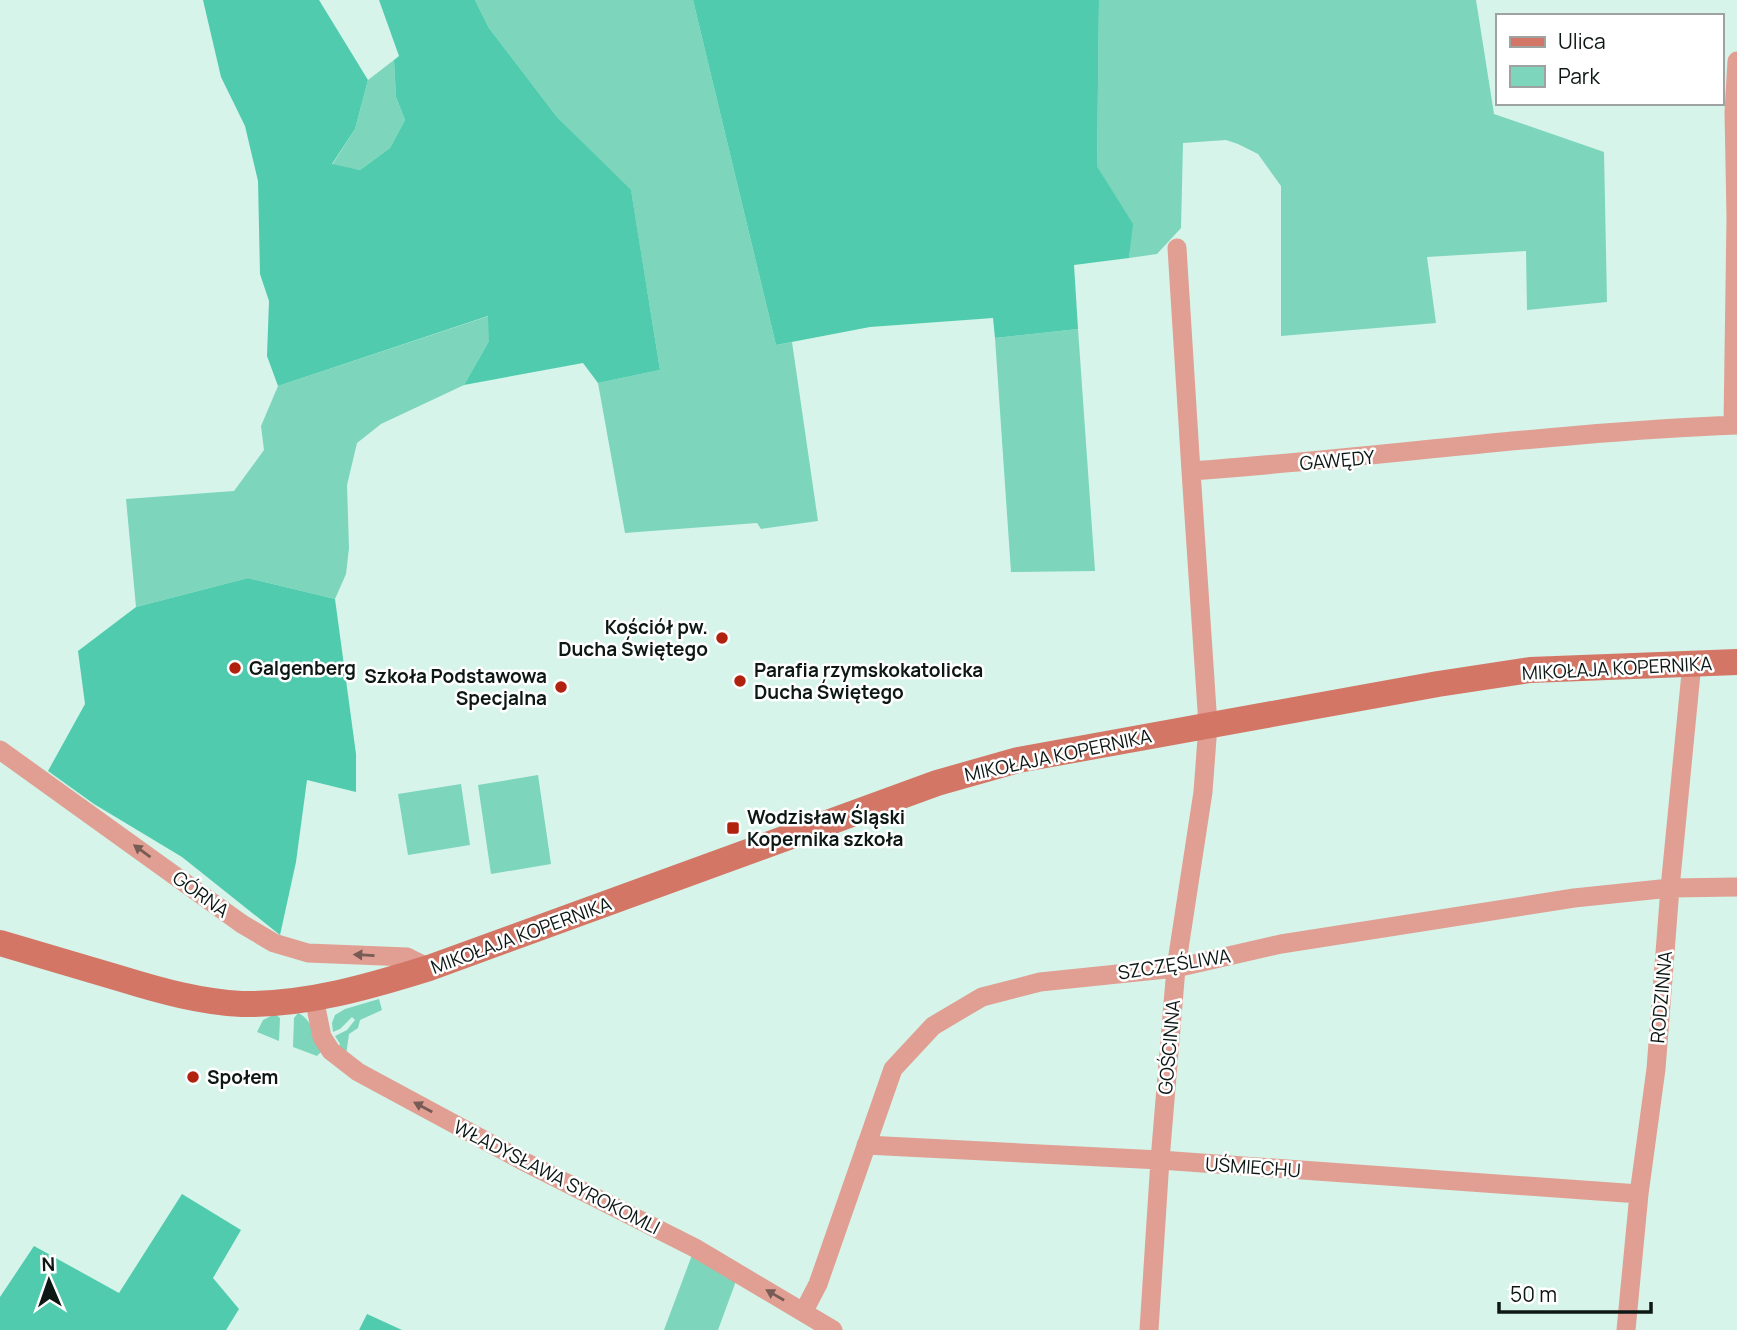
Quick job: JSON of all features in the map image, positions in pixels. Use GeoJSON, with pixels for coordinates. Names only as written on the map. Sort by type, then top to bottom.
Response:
{"type":"FeatureCollection","features":[{"type":"Feature","properties":{"kind":"street"},"geometry":{"type":"LineString","coordinates":[[1735,425],[1737,218],[1734,112],[1737,61]]}},
{"type":"Feature","properties":{"kind":"street"},"geometry":{"type":"LineString","coordinates":[[1177,248],[1208,725]]}},
{"type":"Feature","properties":{"kind":"street","name":"GAWĘDY"},"geometry":{"type":"LineString","coordinates":[[1191,471],[1735,425]]}},
{"type":"Feature","properties":{"kind":"street","name":"MIKOŁAJA KOPERNIKA"},"geometry":{"type":"LineString","coordinates":[[0,943],[130,982],[210,1001],[255,1003],[314,998],[363,988],[429,968],[977,770],[1018,760],[1438,684],[1530,670],[1737,662]]}},
{"type":"Feature","properties":{"kind":"street","name":"RODZINNA"},"geometry":{"type":"LineString","coordinates":[[1626,1330],[1639,1194],[1656,1069],[1692,663]]}},
{"type":"Feature","properties":{"kind":"street","name":"GOŚCINNA"},"geometry":{"type":"LineString","coordinates":[[1149,1330],[1176,968],[1203,792],[1208,725]]}},
{"type":"Feature","properties":{"kind":"street","name":"GÓRNA"},"geometry":{"type":"LineString","coordinates":[[0,750],[274,943],[308,953],[407,957],[429,968]]}},
{"type":"Feature","properties":{"kind":"street","name":"SZCZĘŚLIWA"},"geometry":{"type":"LineString","coordinates":[[803,1311],[818,1284],[892,1069],[933,1026],[982,997],[1040,982],[1176,968],[1281,944],[1574,898],[1670,888],[1737,887]]}},
{"type":"Feature","properties":{"kind":"street","name":"WŁADYSŁAWA SYROKOMLI"},"geometry":{"type":"LineString","coordinates":[[314,998],[322,1037],[331,1051],[358,1072],[521,1160],[695,1248],[833,1330]]}},
{"type":"Feature","properties":{"kind":"street","name":"UŚMIECHU"},"geometry":{"type":"LineString","coordinates":[[866,1145],[1160,1160],[1639,1194]]}},
{"type":"Feature","properties":{"kind":"green space"},"geometry":{"type":"Polygon","coordinates":[[[203,0],[319,0],[368,80],[355,129],[332,164],[360,170],[390,148],[405,120],[396,97],[394,60],[399,56],[379,0],[475,0],[489,28],[557,117],[631,190],[660,370],[598,383],[583,363],[464,385],[489,341],[488,316],[278,386],[267,356],[269,301],[260,274],[258,181],[245,126],[221,77],[203,0]]]}},
{"type":"Feature","properties":{"kind":"green space"},"geometry":{"type":"Polygon","coordinates":[[[475,0],[693,0],[776,345],[792,342],[818,521],[761,529],[757,523],[625,533],[598,383],[660,370],[631,191],[557,117],[489,28],[475,0]]]}},
{"type":"Feature","properties":{"kind":"green space"},"geometry":{"type":"Polygon","coordinates":[[[693,0],[1099,0],[1097,166],[1133,224],[1129,258],[1074,265],[1078,329],[995,338],[993,318],[870,327],[776,345],[693,0]]]}},
{"type":"Feature","properties":{"kind":"green space"},"geometry":{"type":"Polygon","coordinates":[[[1099,0],[1476,0],[1494,114],[1604,152],[1607,302],[1527,310],[1526,251],[1427,257],[1436,323],[1281,336],[1281,186],[1258,154],[1226,140],[1183,143],[1181,228],[1157,254],[1129,258],[1132,224],[1097,166],[1099,0]]]}},
{"type":"Feature","properties":{"kind":"green space"},"geometry":{"type":"Polygon","coordinates":[[[394,60],[396,97],[405,120],[390,148],[360,170],[332,165],[355,129],[368,80],[394,60]]]}},
{"type":"Feature","properties":{"kind":"green space"},"geometry":{"type":"Polygon","coordinates":[[[489,316],[489,341],[464,385],[381,424],[357,443],[347,485],[349,548],[346,574],[335,599],[248,578],[136,607],[126,499],[234,491],[264,450],[261,426],[278,386],[489,316]]]}},
{"type":"Feature","properties":{"kind":"green space"},"geometry":{"type":"Polygon","coordinates":[[[1078,329],[1095,571],[1011,572],[995,338],[1078,329]]]}},
{"type":"Feature","properties":{"kind":"green space"},"geometry":{"type":"Polygon","coordinates":[[[248,578],[335,599],[356,754],[356,792],[307,780],[296,862],[280,935],[182,857],[94,804],[48,771],[85,704],[78,651],[136,607],[248,578]]]}},
{"type":"Feature","properties":{"kind":"green space"},"geometry":{"type":"Polygon","coordinates":[[[538,775],[551,864],[491,874],[478,785],[538,775]]]}},
{"type":"Feature","properties":{"kind":"green space"},"geometry":{"type":"Polygon","coordinates":[[[461,784],[470,845],[408,855],[398,794],[461,784]]]}},
{"type":"Feature","properties":{"kind":"green space"},"geometry":{"type":"Polygon","coordinates":[[[379,999],[382,1010],[360,1020],[358,1028],[349,1034],[346,1055],[337,1049],[340,1044],[335,1036],[347,1030],[355,1020],[352,1017],[333,1032],[335,1015],[345,1009],[379,999]]]}},
{"type":"Feature","properties":{"kind":"green space"},"geometry":{"type":"Polygon","coordinates":[[[298,1013],[307,1020],[313,1030],[321,1052],[317,1056],[293,1047],[294,1018],[298,1013]]]}},
{"type":"Feature","properties":{"kind":"green space"},"geometry":{"type":"Polygon","coordinates":[[[275,1014],[280,1018],[279,1041],[257,1032],[263,1020],[275,1014]]]}},
{"type":"Feature","properties":{"kind":"green space"},"geometry":{"type":"Polygon","coordinates":[[[182,1194],[241,1230],[213,1278],[239,1309],[226,1330],[0,1330],[0,1297],[34,1246],[119,1293],[182,1194]]]}},
{"type":"Feature","properties":{"kind":"green space"},"geometry":{"type":"Polygon","coordinates":[[[692,1255],[736,1281],[718,1330],[664,1330],[692,1255]]]}},
{"type":"Feature","properties":{"kind":"green space"},"geometry":{"type":"Polygon","coordinates":[[[367,1314],[402,1330],[359,1330],[367,1314]]]}},
{"type":"Feature","properties":{"kind":"place","name":"Kościół pw. Ducha Świętego"},"geometry":{"type":"Point","coordinates":[722,638]}},
{"type":"Feature","properties":{"kind":"place","name":"Galgenberg"},"geometry":{"type":"Point","coordinates":[235,668]}},
{"type":"Feature","properties":{"kind":"place","name":"Parafia rzymskokatolicka Ducha Świętego"},"geometry":{"type":"Point","coordinates":[740,681]}},
{"type":"Feature","properties":{"kind":"place","name":"Szkoła Podstawowa Specjalna"},"geometry":{"type":"Point","coordinates":[561,687]}},
{"type":"Feature","properties":{"kind":"place","name":"Wodzisław Śląski Kopernika szkoła"},"geometry":{"type":"Point","coordinates":[733,828]}},
{"type":"Feature","properties":{"kind":"place","name":"Społem"},"geometry":{"type":"Point","coordinates":[193,1077]}}]}
